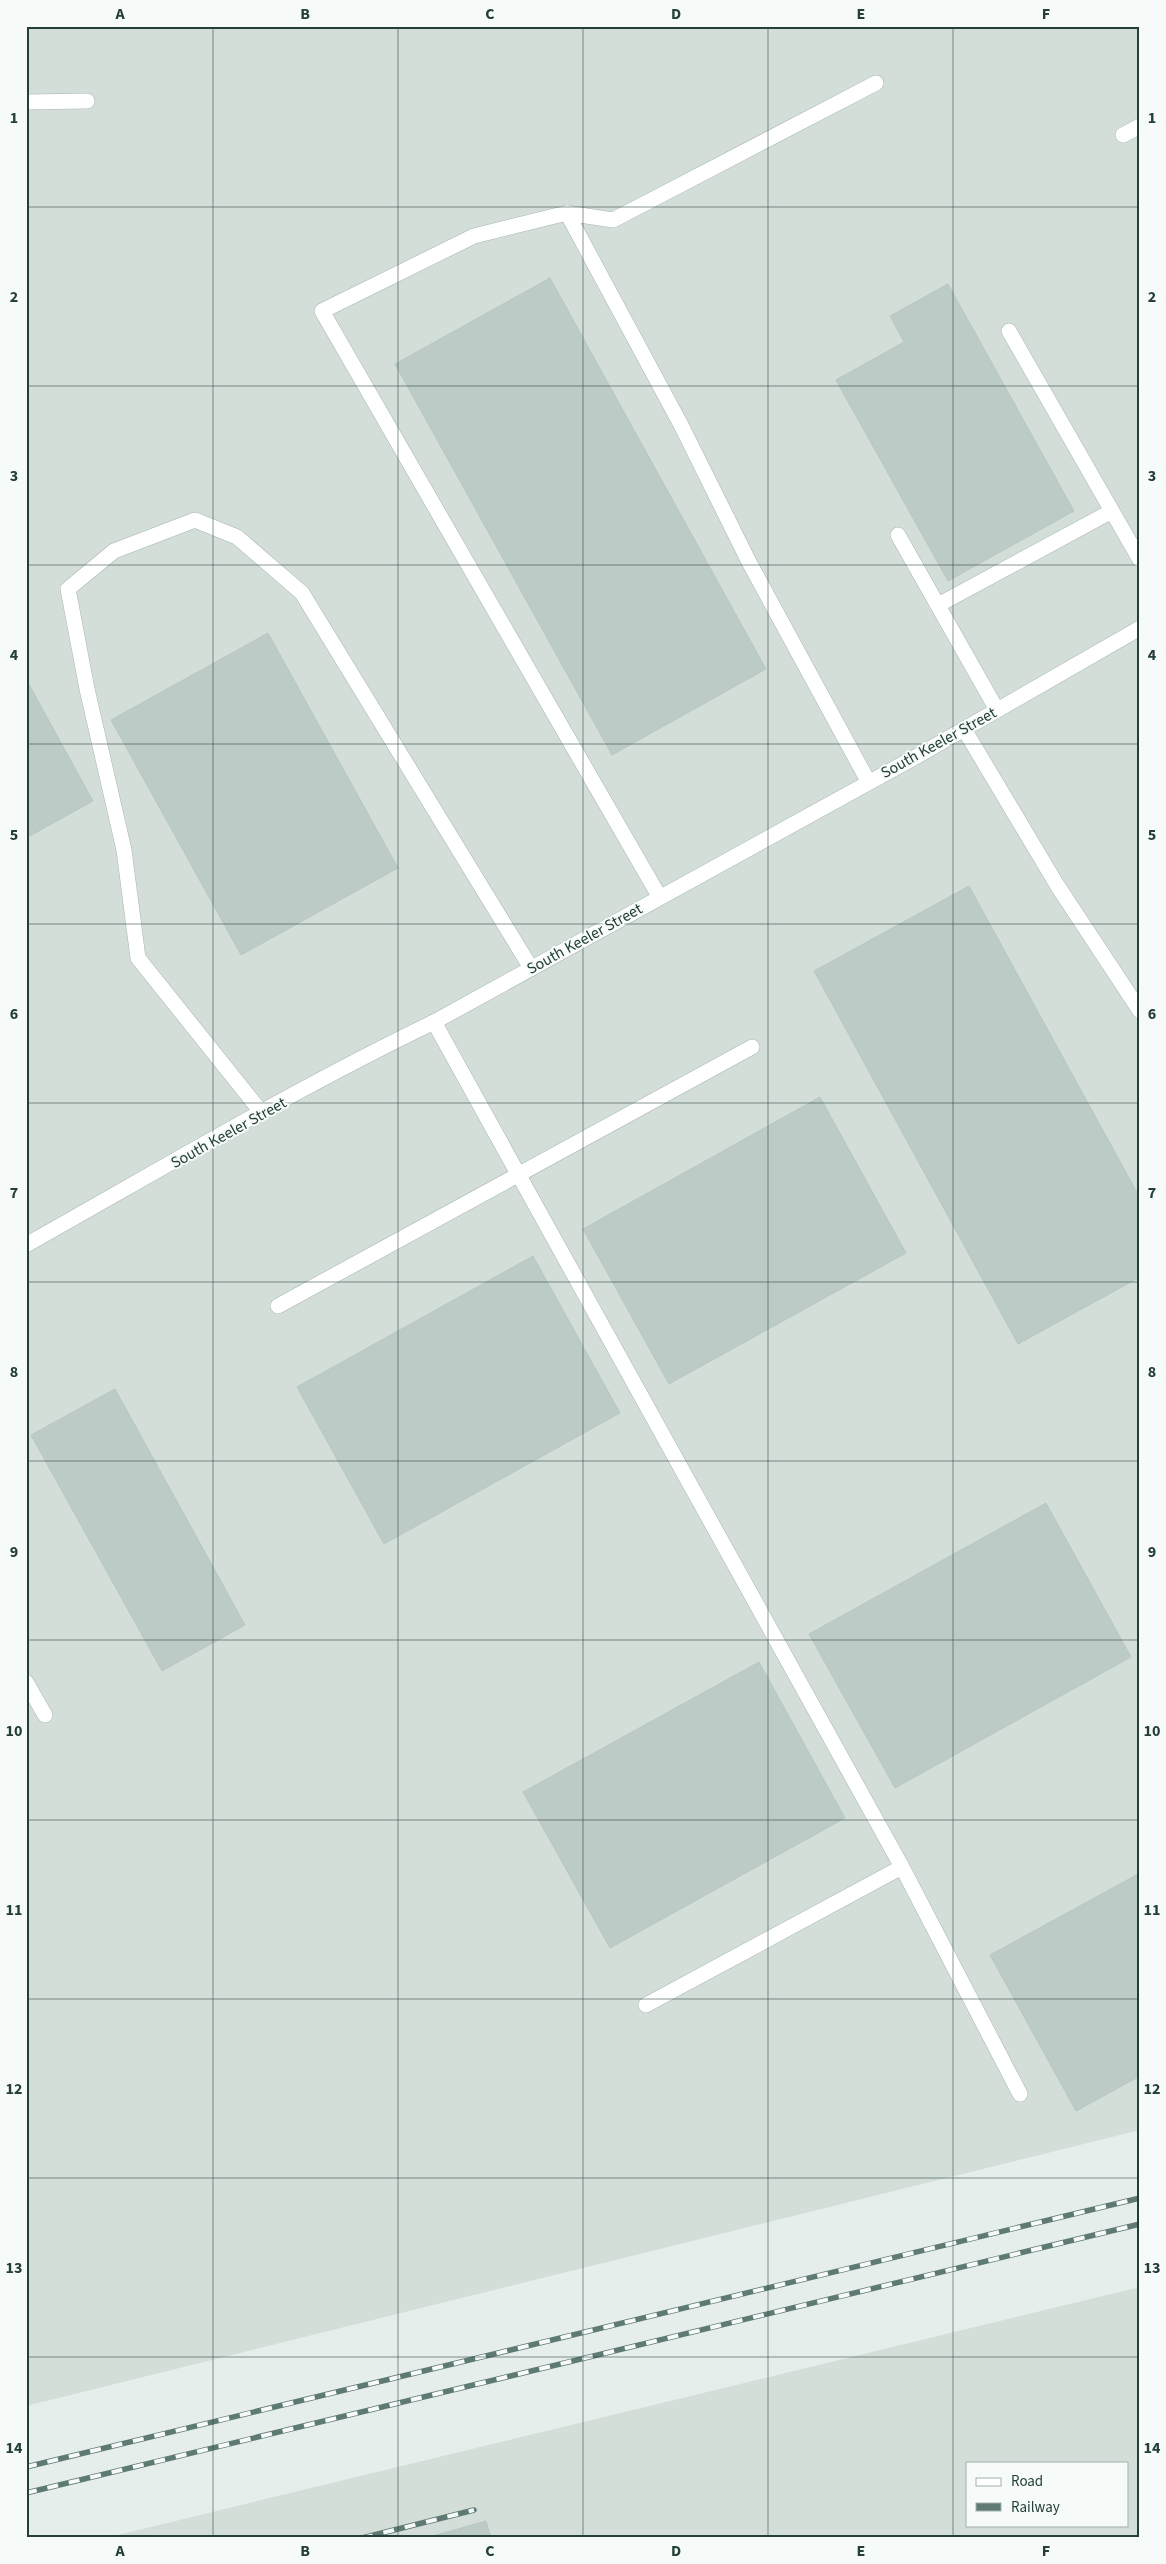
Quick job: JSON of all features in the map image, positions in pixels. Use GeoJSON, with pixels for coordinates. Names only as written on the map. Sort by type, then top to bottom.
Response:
{"type":"FeatureCollection","features":[{"type":"Feature","properties":{"kind":"street"},"geometry":{"type":"LineString","coordinates":[[659,896],[322,311],[474,236],[566,213],[614,220],[876,83]]}},
{"type":"Feature","properties":{"kind":"street"},"geometry":{"type":"LineString","coordinates":[[26,102],[87,101]]}},
{"type":"Feature","properties":{"kind":"street"},"geometry":{"type":"LineString","coordinates":[[1123,135],[1140,126]]}},
{"type":"Feature","properties":{"kind":"street"},"geometry":{"type":"LineString","coordinates":[[566,213],[681,425],[749,562],[868,781]]}},
{"type":"Feature","properties":{"kind":"street"},"geometry":{"type":"LineString","coordinates":[[1009,331],[1140,560]]}},
{"type":"Feature","properties":{"kind":"street"},"geometry":{"type":"LineString","coordinates":[[938,605],[1112,511]]}},
{"type":"Feature","properties":{"kind":"street"},"geometry":{"type":"LineString","coordinates":[[262,1114],[138,958],[124,850],[87,689],[68,589],[114,551],[195,520],[237,537],[302,593],[531,968]]}},
{"type":"Feature","properties":{"kind":"street"},"geometry":{"type":"LineString","coordinates":[[898,535],[997,710]]}},
{"type":"Feature","properties":{"kind":"street","name":"South Keeler Street"},"geometry":{"type":"LineString","coordinates":[[26,1245],[388,1044],[434,1022],[964,729],[1140,628]]}},
{"type":"Feature","properties":{"kind":"street"},"geometry":{"type":"LineString","coordinates":[[964,729],[1056,885],[1140,1011]]}},
{"type":"Feature","properties":{"kind":"street"},"geometry":{"type":"LineString","coordinates":[[434,1022],[902,1867],[1020,2094]]}},
{"type":"Feature","properties":{"kind":"street"},"geometry":{"type":"LineString","coordinates":[[278,1306],[752,1047]]}},
{"type":"Feature","properties":{"kind":"street"},"geometry":{"type":"LineString","coordinates":[[26,1682],[45,1715]]}},
{"type":"Feature","properties":{"kind":"street"},"geometry":{"type":"LineString","coordinates":[[646,2005],[902,1867]]}},
{"type":"Feature","properties":{"kind":"shaded area"},"geometry":{"type":"Polygon","coordinates":[[[26,26],[1140,26],[1140,2130],[26,2406],[26,26]]]}},
{"type":"Feature","properties":{"kind":"shaded area"},"geometry":{"type":"Polygon","coordinates":[[[1140,2287],[1140,2538],[105,2538],[1140,2287]]]}},
{"type":"Feature","properties":{"kind":"building"},"geometry":{"type":"Polygon","coordinates":[[[550,278],[766,669],[612,755],[395,364],[550,278]]]}},
{"type":"Feature","properties":{"kind":"building"},"geometry":{"type":"Polygon","coordinates":[[[948,284],[1074,511],[948,581],[836,380],[904,342],[890,316],[948,284]]]}},
{"type":"Feature","properties":{"kind":"building"},"geometry":{"type":"Polygon","coordinates":[[[268,633],[398,868],[241,955],[111,720],[268,633]]]}},
{"type":"Feature","properties":{"kind":"building"},"geometry":{"type":"Polygon","coordinates":[[[26,679],[93,801],[26,838],[26,679]]]}},
{"type":"Feature","properties":{"kind":"building"},"geometry":{"type":"Polygon","coordinates":[[[969,886],[1140,1198],[1140,1277],[1018,1344],[814,971],[969,886]]]}},
{"type":"Feature","properties":{"kind":"building"},"geometry":{"type":"Polygon","coordinates":[[[820,1097],[906,1253],[669,1384],[583,1229],[820,1097]]]}},
{"type":"Feature","properties":{"kind":"building"},"geometry":{"type":"Polygon","coordinates":[[[533,1256],[620,1413],[384,1544],[297,1387],[533,1256]]]}},
{"type":"Feature","properties":{"kind":"building"},"geometry":{"type":"Polygon","coordinates":[[[115,1389],[245,1625],[162,1671],[31,1435],[115,1389]]]}},
{"type":"Feature","properties":{"kind":"building"},"geometry":{"type":"Polygon","coordinates":[[[1046,1503],[1131,1657],[895,1788],[809,1634],[1046,1503]]]}},
{"type":"Feature","properties":{"kind":"building"},"geometry":{"type":"Polygon","coordinates":[[[759,1662],[845,1818],[610,1948],[523,1792],[759,1662]]]}},
{"type":"Feature","properties":{"kind":"building"},"geometry":{"type":"Polygon","coordinates":[[[1140,1873],[1140,2076],[1076,2111],[990,1955],[1140,1873]]]}},
{"type":"Feature","properties":{"kind":"building"},"geometry":{"type":"Polygon","coordinates":[[[486,2521],[491,2538],[426,2538],[486,2521]]]}},
{"type":"Feature","properties":{"kind":"railway"},"geometry":{"type":"LineString","coordinates":[[26,2467],[1140,2198]]}},
{"type":"Feature","properties":{"kind":"railway"},"geometry":{"type":"LineString","coordinates":[[26,2493],[1140,2224]]}},
{"type":"Feature","properties":{"kind":"railway"},"geometry":{"type":"LineString","coordinates":[[362,2538],[474,2510]]}}]}
